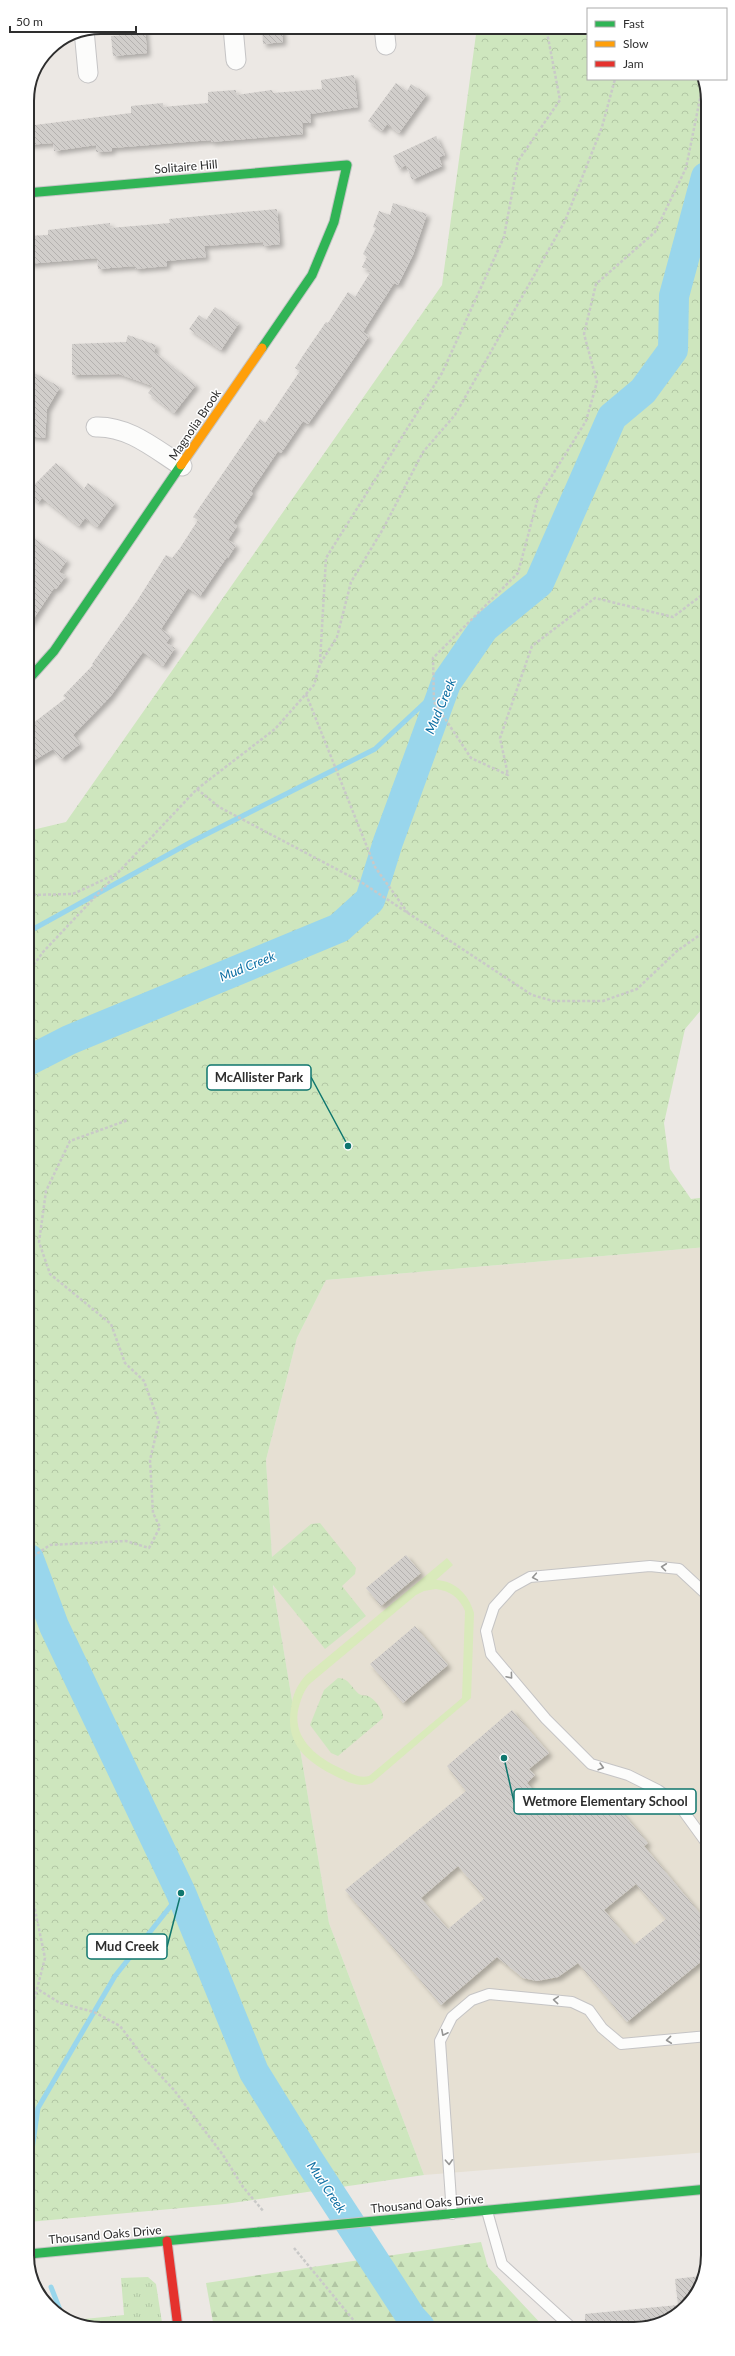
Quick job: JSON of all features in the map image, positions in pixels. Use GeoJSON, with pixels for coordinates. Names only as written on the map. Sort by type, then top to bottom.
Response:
{"type":"FeatureCollection","features":[{"type":"Feature","properties":{"kind":"street"},"geometry":{"type":"LineString","coordinates":[[234,34],[236,60]]}},
{"type":"Feature","properties":{"kind":"street"},"geometry":{"type":"LineString","coordinates":[[85,36],[88,73]]}},
{"type":"Feature","properties":{"kind":"street","name":"Solitaire Hill"},"geometry":{"type":"LineString","coordinates":[[34,193],[347,165]]}},
{"type":"Feature","properties":{"kind":"street","name":"Magnolia Brook"},"geometry":{"type":"LineString","coordinates":[[34,673],[54,651],[312,275],[327,244],[337,216],[347,165]]}},
{"type":"Feature","properties":{"kind":"street"},"geometry":{"type":"LineString","coordinates":[[96,427],[108,426],[130,432],[182,466]]}},
{"type":"Feature","properties":{"kind":"street","name":"Thousand Oaks Drive"},"geometry":{"type":"LineString","coordinates":[[34,2254],[701,2190]]}},
{"type":"Feature","properties":{"kind":"street"},"geometry":{"type":"LineString","coordinates":[[167,2241],[177,2322]]}},
{"type":"Feature","properties":{"kind":"lane"},"geometry":{"type":"LineString","coordinates":[[701,1589],[679,1569],[650,1566],[530,1577],[512,1587],[494,1607],[486,1631],[491,1654],[546,1719],[591,1764],[628,1775],[658,1790],[679,1805],[701,1835]]}},
{"type":"Feature","properties":{"kind":"lane"},"geometry":{"type":"LineString","coordinates":[[452,2214],[440,2041],[452,2017],[472,2000],[489,1994],[572,2002],[589,2010],[602,2028],[621,2044],[701,2037]]}},
{"type":"Feature","properties":{"kind":"lane"},"geometry":{"type":"LineString","coordinates":[[487,2210],[502,2264],[566,2322]]}},
{"type":"Feature","properties":{"kind":"path"},"geometry":{"type":"LineString","coordinates":[[34,965],[43,952],[197,789],[274,729],[314,685],[320,664],[326,558],[442,373],[504,237],[518,161],[560,100],[547,34]]}},
{"type":"Feature","properties":{"kind":"path"},"geometry":{"type":"LineString","coordinates":[[320,664],[337,637],[351,582],[383,529],[423,452],[456,415],[565,221],[602,127],[615,80]]}},
{"type":"Feature","properties":{"kind":"path"},"geometry":{"type":"LineString","coordinates":[[701,97],[686,168],[655,232],[596,284],[584,334],[597,382],[586,421],[538,498],[518,573],[432,658],[434,702],[471,758],[508,775],[500,738],[532,646],[595,598],[673,617],[701,596]]}},
{"type":"Feature","properties":{"kind":"path"},"geometry":{"type":"LineString","coordinates":[[306,694],[376,867],[409,915]]}},
{"type":"Feature","properties":{"kind":"path"},"geometry":{"type":"LineString","coordinates":[[197,789],[219,807],[361,882],[532,995],[553,1002],[603,1001],[637,989],[678,951],[701,934]]}},
{"type":"Feature","properties":{"kind":"path"},"geometry":{"type":"LineString","coordinates":[[34,895],[73,894],[120,872]]}},
{"type":"Feature","properties":{"kind":"path"},"geometry":{"type":"LineString","coordinates":[[34,1556],[50,1545],[126,1541],[149,1548],[160,1527],[153,1513],[150,1460],[159,1422],[144,1381],[125,1363],[111,1324],[50,1274],[39,1242],[46,1191],[70,1141],[128,1120]]}},
{"type":"Feature","properties":{"kind":"path"},"geometry":{"type":"LineString","coordinates":[[34,1905],[45,1958],[34,2003]]}},
{"type":"Feature","properties":{"kind":"path"},"geometry":{"type":"LineString","coordinates":[[38,1990],[60,2003],[94,2012],[120,2026],[145,2059],[174,2090],[223,2155],[243,2187],[269,2218]]}},
{"type":"Feature","properties":{"kind":"path"},"geometry":{"type":"LineString","coordinates":[[289,2242],[355,2322]]}},
{"type":"Feature","properties":{"kind":"shaded area"},"geometry":{"type":"Polygon","coordinates":[[[701,1248],[701,2153],[424,2175],[329,1923],[274,1592],[266,1460],[297,1338],[326,1280],[701,1248]]]}},
{"type":"Feature","properties":{"kind":"green space"},"geometry":{"type":"Polygon","coordinates":[[[476,34],[587,34],[587,80],[698,80],[701,101],[701,1010],[685,1029],[664,1123],[670,1169],[691,1199],[701,1198],[701,1248],[326,1280],[297,1338],[266,1460],[272,1557],[311,1524],[320,1523],[356,1568],[355,1574],[342,1586],[366,1616],[325,1649],[273,1585],[274,1592],[329,1923],[424,2175],[225,2204],[34,2222],[34,830],[66,822],[442,285],[476,34]]]}},
{"type":"Feature","properties":{"kind":"green space"},"geometry":{"type":"Polygon","coordinates":[[[447,1558],[453,1565],[436,1580],[450,1583],[461,1590],[472,1606],[474,1613],[471,1698],[372,1783],[359,1785],[337,1777],[307,1758],[295,1742],[291,1732],[291,1708],[296,1690],[306,1675],[447,1558]],[[436,1589],[424,1591],[416,1595],[312,1682],[308,1687],[303,1694],[297,1714],[301,1734],[313,1751],[330,1763],[354,1775],[362,1777],[369,1776],[462,1698],[465,1611],[457,1598],[450,1593],[436,1589]]]}},
{"type":"Feature","properties":{"kind":"green space"},"geometry":{"type":"Polygon","coordinates":[[[338,1678],[345,1679],[359,1694],[368,1696],[373,1700],[381,1709],[383,1718],[338,1756],[331,1753],[310,1725],[324,1690],[338,1678]]]}},
{"type":"Feature","properties":{"kind":"green space"},"geometry":{"type":"Polygon","coordinates":[[[481,2242],[488,2267],[539,2322],[213,2322],[206,2283],[481,2242]]]}},
{"type":"Feature","properties":{"kind":"green space"},"geometry":{"type":"Polygon","coordinates":[[[148,2277],[156,2284],[162,2322],[96,2322],[81,2319],[124,2315],[121,2278],[148,2277]]]}},
{"type":"Feature","properties":{"kind":"building"},"geometry":{"type":"Polygon","coordinates":[[[146,34],[147,53],[113,56],[111,36],[146,34]]]}},
{"type":"Feature","properties":{"kind":"building"},"geometry":{"type":"Polygon","coordinates":[[[262,34],[282,34],[283,42],[263,44],[262,34]]]}},
{"type":"Feature","properties":{"kind":"building"},"geometry":{"type":"Polygon","coordinates":[[[354,75],[358,107],[310,114],[311,123],[302,123],[303,134],[211,142],[211,140],[112,148],[112,151],[96,152],[96,145],[54,151],[53,143],[34,144],[34,125],[131,113],[131,106],[163,103],[163,107],[208,103],[208,92],[236,90],[236,95],[272,90],[273,93],[322,89],[321,80],[354,75]]]}},
{"type":"Feature","properties":{"kind":"building"},"geometry":{"type":"Polygon","coordinates":[[[396,83],[407,91],[411,84],[427,94],[399,133],[387,124],[382,131],[368,121],[396,83]]]}},
{"type":"Feature","properties":{"kind":"building"},"geometry":{"type":"Polygon","coordinates":[[[436,136],[445,155],[439,157],[442,166],[412,180],[406,165],[399,169],[393,156],[436,136]]]}},
{"type":"Feature","properties":{"kind":"building"},"geometry":{"type":"Polygon","coordinates":[[[393,203],[427,214],[413,255],[398,285],[394,283],[363,332],[369,336],[331,392],[308,424],[303,421],[281,453],[278,451],[251,491],[253,493],[233,523],[237,526],[228,540],[236,545],[228,558],[227,557],[200,596],[188,588],[161,629],[171,636],[166,643],[175,648],[163,666],[143,652],[110,697],[73,735],[80,744],[61,759],[53,749],[34,760],[34,722],[66,698],[63,696],[93,665],[92,664],[137,601],[166,555],[172,558],[180,548],[198,520],[193,517],[260,419],[265,423],[300,371],[295,368],[326,322],[328,323],[348,292],[355,297],[371,271],[362,267],[367,257],[363,254],[376,228],[373,227],[379,211],[390,215],[393,203]]]}},
{"type":"Feature","properties":{"kind":"building"},"geometry":{"type":"Polygon","coordinates":[[[277,209],[280,244],[263,246],[263,242],[204,246],[206,257],[167,261],[167,266],[135,269],[135,266],[98,269],[97,258],[34,263],[34,236],[48,235],[48,230],[110,223],[110,228],[170,223],[169,219],[277,209]]]}},
{"type":"Feature","properties":{"kind":"building"},"geometry":{"type":"Polygon","coordinates":[[[215,307],[239,323],[221,350],[189,329],[199,315],[206,320],[215,307]]]}},
{"type":"Feature","properties":{"kind":"building"},"geometry":{"type":"Polygon","coordinates":[[[128,335],[156,345],[154,352],[196,385],[174,413],[148,393],[153,386],[119,374],[72,375],[72,344],[126,342],[128,335]]]}},
{"type":"Feature","properties":{"kind":"building"},"geometry":{"type":"Polygon","coordinates":[[[34,373],[60,387],[47,409],[45,438],[34,437],[34,373]]]}},
{"type":"Feature","properties":{"kind":"building"},"geometry":{"type":"Polygon","coordinates":[[[56,463],[83,490],[88,483],[115,503],[97,527],[85,518],[79,526],[42,498],[38,503],[34,499],[34,485],[56,463]]]}},
{"type":"Feature","properties":{"kind":"building"},"geometry":{"type":"Polygon","coordinates":[[[34,539],[67,560],[59,572],[66,576],[56,589],[54,588],[34,618],[34,539]]]}},
{"type":"Feature","properties":{"kind":"building"},"geometry":{"type":"Polygon","coordinates":[[[406,1555],[421,1573],[381,1606],[366,1588],[406,1555]]]}},
{"type":"Feature","properties":{"kind":"building"},"geometry":{"type":"Polygon","coordinates":[[[415,1626],[448,1665],[403,1703],[370,1664],[415,1626]]]}},
{"type":"Feature","properties":{"kind":"building"},"geometry":{"type":"Polygon","coordinates":[[[512,1710],[549,1753],[529,1769],[535,1775],[527,1783],[553,1814],[562,1807],[570,1817],[603,1790],[648,1843],[644,1846],[701,1915],[701,1962],[627,2022],[578,1963],[558,1977],[537,1981],[523,1978],[497,1957],[441,2005],[345,1890],[466,1791],[447,1766],[512,1710]],[[458,1866],[421,1898],[448,1929],[485,1898],[458,1866]],[[636,1884],[604,1910],[634,1945],[666,1919],[636,1884]]]}},
{"type":"Feature","properties":{"kind":"building"},"geometry":{"type":"Polygon","coordinates":[[[697,2276],[687,2296],[678,2305],[675,2279],[697,2276]]]}},
{"type":"Feature","properties":{"kind":"building"},"geometry":{"type":"Polygon","coordinates":[[[678,2305],[671,2311],[652,2320],[634,2322],[585,2322],[585,2314],[678,2305]]]}},
{"type":"Feature","properties":{"kind":"waterway","name":"Mud Creek"},"geometry":{"type":"LineString","coordinates":[[34,1058],[69,1040],[339,928],[370,900],[388,842],[446,683],[484,628],[539,583],[612,417],[643,391],[673,350],[674,296],[701,196]]}},
{"type":"Feature","properties":{"kind":"waterway"},"geometry":{"type":"LineString","coordinates":[[34,929],[191,842],[375,749],[446,683]]}},
{"type":"Feature","properties":{"kind":"waterway","name":"Mud Creek"},"geometry":{"type":"LineString","coordinates":[[34,1572],[54,1626],[181,1893],[254,2072],[308,2159],[416,2322]]}},
{"type":"Feature","properties":{"kind":"waterway"},"geometry":{"type":"LineString","coordinates":[[34,2136],[38,2108],[115,1976],[181,1893]]}},
{"type":"Feature","properties":{"kind":"waterway"},"geometry":{"type":"LineString","coordinates":[[51,2287],[59,2306]]}},
{"type":"Feature","properties":{"kind":"traffic: fast"},"geometry":{"type":"LineString","coordinates":[[34,192],[347,165],[334,222],[312,275],[262,348]]}},
{"type":"Feature","properties":{"kind":"traffic: fast"},"geometry":{"type":"LineString","coordinates":[[34,673],[54,651],[181,465]]}},
{"type":"Feature","properties":{"kind":"traffic: fast"},"geometry":{"type":"LineString","coordinates":[[438,2215],[701,2190]]}},
{"type":"Feature","properties":{"kind":"traffic: fast"},"geometry":{"type":"LineString","coordinates":[[259,2232],[438,2215]]}},
{"type":"Feature","properties":{"kind":"traffic: fast"},"geometry":{"type":"LineString","coordinates":[[34,2254],[259,2232]]}},
{"type":"Feature","properties":{"kind":"traffic: slow"},"geometry":{"type":"LineString","coordinates":[[181,465],[262,348]]}},
{"type":"Feature","properties":{"kind":"traffic: jam"},"geometry":{"type":"LineString","coordinates":[[167,2241],[177,2322]]}},
{"type":"Feature","properties":{"kind":"place","name":"McAllister Park"},"geometry":{"type":"Point","coordinates":[348,1146]}},
{"type":"Feature","properties":{"kind":"place","name":"Wetmore Elementary School"},"geometry":{"type":"Point","coordinates":[504,1758]}},
{"type":"Feature","properties":{"kind":"place","name":"Mud Creek"},"geometry":{"type":"Point","coordinates":[181,1893]}}]}
